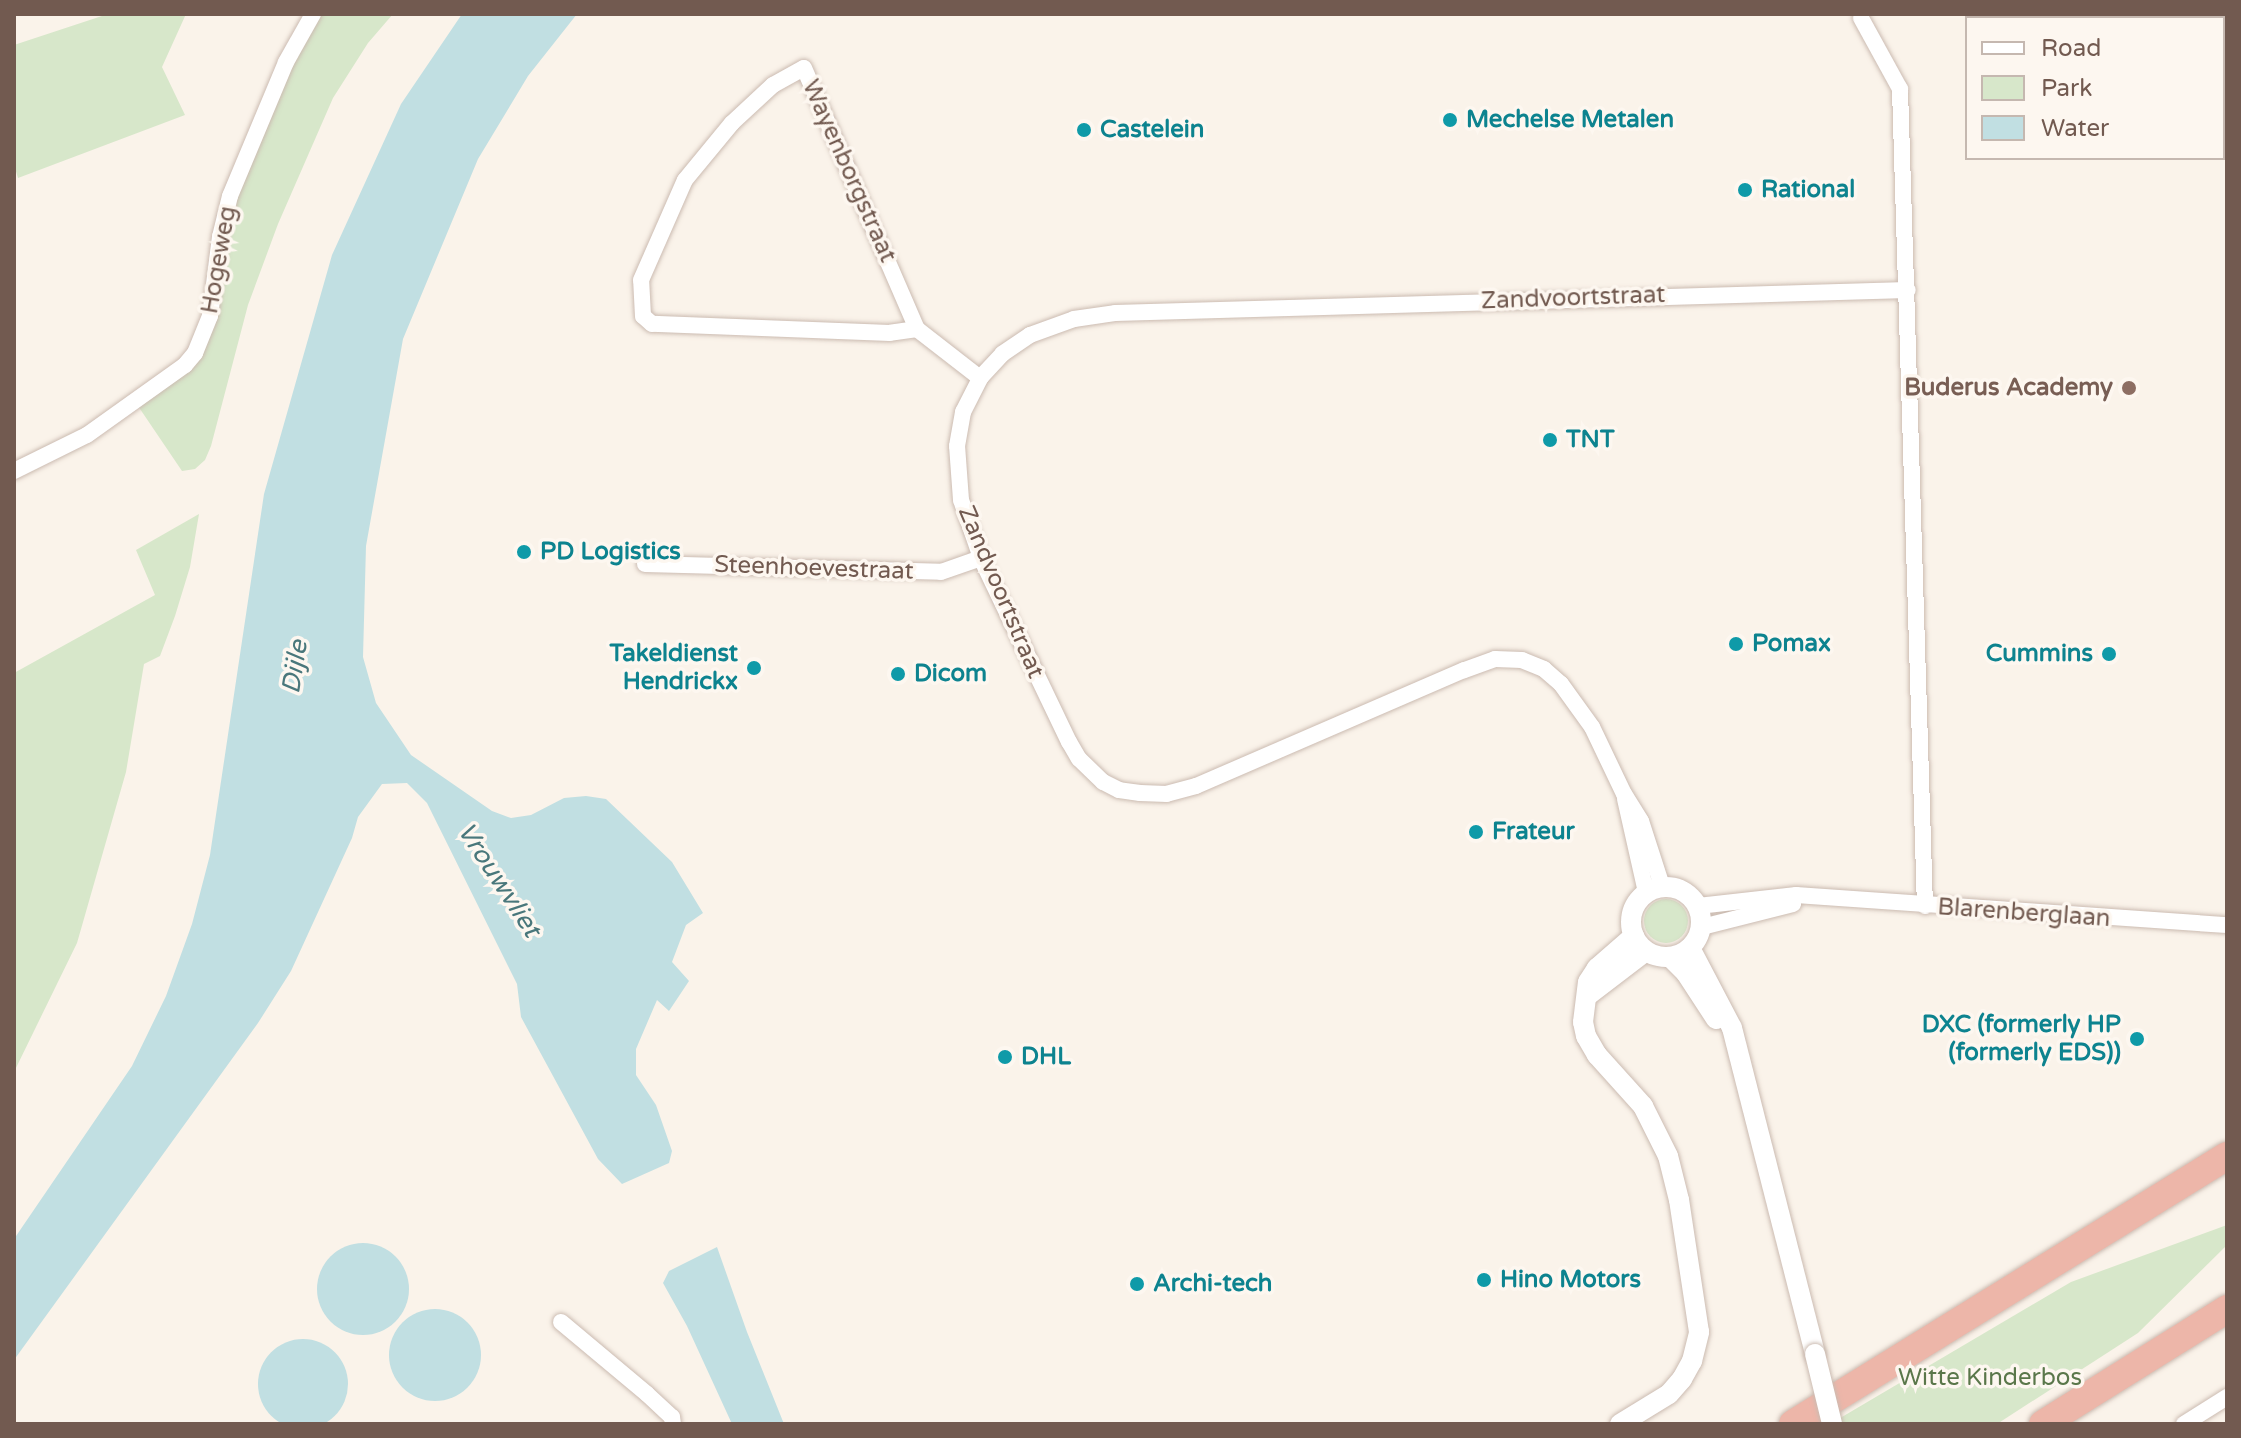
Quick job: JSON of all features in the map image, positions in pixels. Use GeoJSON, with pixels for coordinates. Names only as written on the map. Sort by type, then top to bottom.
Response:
{"type":"FeatureCollection","features":[{"type":"Feature","properties":{"kind":"highway"},"geometry":{"type":"LineString","coordinates":[[1793,1424],[2227,1156]]}},
{"type":"Feature","properties":{"kind":"highway"},"geometry":{"type":"LineString","coordinates":[[2043,1424],[2227,1309]]}},
{"type":"Feature","properties":{"kind":"street","name":"Hogeweg"},"geometry":{"type":"LineString","coordinates":[[14,471],[87,435],[185,365],[195,353],[210,316],[220,237],[230,196],[286,62],[313,14]]}},
{"type":"Feature","properties":{"kind":"street"},"geometry":{"type":"LineString","coordinates":[[1861,18],[1900,89],[1925,906]]}},
{"type":"Feature","properties":{"kind":"street","name":"Wayenborgstraat"},"geometry":{"type":"LineString","coordinates":[[917,329],[890,333],[652,324],[643,316],[641,280],[685,180],[732,123],[773,85],[804,68],[917,329],[980,378]]}},
{"type":"Feature","properties":{"kind":"street","name":"Zandvoortstraat"},"geometry":{"type":"LineString","coordinates":[[1654,889],[1624,794],[1592,727],[1561,684],[1544,669],[1522,660],[1495,659],[1464,670],[1196,786],[1167,794],[1119,790],[1091,772],[1069,742],[981,558],[961,500],[957,446],[963,412],[980,378],[1002,354],[1030,335],[1074,319],[1115,313],[1908,290]]}},
{"type":"Feature","properties":{"kind":"street","name":"Steenhoevestraat"},"geometry":{"type":"LineString","coordinates":[[645,564],[941,572],[981,558]]}},
{"type":"Feature","properties":{"kind":"street"},"geometry":{"type":"LineString","coordinates":[[1739,1061],[1686,973],[1670,957],[1640,943],[1631,917],[1654,889],[1683,890],[1700,916],[1690,948],[1732,1028],[1832,1424]]}},
{"type":"Feature","properties":{"kind":"street","name":"Blarenberglaan"},"geometry":{"type":"LineString","coordinates":[[1700,916],[1822,900],[2227,925]]}},
{"type":"Feature","properties":{"kind":"street"},"geometry":{"type":"LineString","coordinates":[[1620,1424],[1669,1394],[1682,1379],[1698,1342],[1698,1318],[1679,1200],[1668,1156],[1643,1106],[1586,1036],[1583,1022],[1588,982],[1597,968],[1640,943]]}},
{"type":"Feature","properties":{"kind":"street"},"geometry":{"type":"LineString","coordinates":[[1670,957],[1690,948]]}},
{"type":"Feature","properties":{"kind":"street"},"geometry":{"type":"LineString","coordinates":[[561,1322],[647,1394],[672,1417],[673,1424]]}},
{"type":"Feature","properties":{"kind":"street"},"geometry":{"type":"LineString","coordinates":[[2184,1424],[2227,1397]]}},
{"type":"Feature","properties":{"kind":"green space"},"geometry":{"type":"Polygon","coordinates":[[[108,14],[186,14],[162,67],[185,115],[18,178],[14,165],[14,45],[108,14]]]}},
{"type":"Feature","properties":{"kind":"green space"},"geometry":{"type":"Polygon","coordinates":[[[318,14],[393,14],[368,43],[333,98],[278,224],[248,305],[211,446],[205,460],[195,469],[182,471],[138,406],[191,365],[228,214],[291,62],[318,14]]]}},
{"type":"Feature","properties":{"kind":"green space"},"geometry":{"type":"Polygon","coordinates":[[[199,514],[190,567],[175,616],[160,656],[144,664],[126,772],[77,943],[14,1072],[14,673],[155,595],[136,550],[199,514]]]}},
{"type":"Feature","properties":{"kind":"green space"},"geometry":{"type":"Polygon","coordinates":[[[1666,899],[1681,906],[1688,921],[1681,936],[1666,943],[1651,936],[1644,921],[1651,906],[1666,899]]]}},
{"type":"Feature","properties":{"kind":"green space","name":"Witte Kinderbos"},"geometry":{"type":"Polygon","coordinates":[[[2227,1225],[2227,1245],[2138,1333],[1997,1424],[1830,1424],[2071,1282],[2227,1225]]]}},
{"type":"Feature","properties":{"kind":"water"},"geometry":{"type":"Polygon","coordinates":[[[462,14],[577,14],[528,76],[478,159],[403,339],[366,546],[363,657],[376,703],[411,755],[492,811],[511,818],[531,815],[564,798],[586,796],[606,799],[672,862],[703,913],[686,925],[672,962],[689,981],[669,1011],[657,1000],[636,1049],[636,1075],[656,1105],[672,1151],[669,1163],[622,1184],[598,1159],[521,1017],[517,984],[427,803],[407,783],[382,784],[358,817],[352,838],[291,971],[258,1023],[14,1360],[14,1239],[132,1066],[166,996],[192,924],[210,855],[264,494],[332,255],[401,104],[462,14]]]}},
{"type":"Feature","properties":{"kind":"water"},"geometry":{"type":"Polygon","coordinates":[[[363,1243],[380,1247],[395,1257],[405,1272],[409,1289],[405,1306],[395,1321],[380,1331],[363,1335],[346,1331],[331,1321],[321,1306],[317,1289],[321,1272],[331,1257],[346,1247],[363,1243]]]}},
{"type":"Feature","properties":{"kind":"water"},"geometry":{"type":"Polygon","coordinates":[[[717,1247],[784,1424],[732,1424],[687,1326],[663,1283],[669,1271],[717,1247]]]}},
{"type":"Feature","properties":{"kind":"water"},"geometry":{"type":"Polygon","coordinates":[[[435,1309],[452,1313],[467,1323],[477,1338],[481,1355],[477,1372],[467,1387],[452,1397],[435,1401],[418,1397],[403,1387],[393,1372],[389,1355],[393,1338],[403,1323],[418,1313],[435,1309]]]}},
{"type":"Feature","properties":{"kind":"water"},"geometry":{"type":"Polygon","coordinates":[[[303,1339],[320,1343],[335,1352],[344,1367],[348,1384],[344,1401],[335,1416],[320,1425],[303,1429],[286,1425],[271,1416],[262,1401],[258,1384],[262,1367],[271,1352],[286,1343],[303,1339]]]}},
{"type":"Feature","properties":{"kind":"place","name":"Mechelse Metalen"},"geometry":{"type":"Point","coordinates":[1450,120]}},
{"type":"Feature","properties":{"kind":"place","name":"Castelein"},"geometry":{"type":"Point","coordinates":[1084,130]}},
{"type":"Feature","properties":{"kind":"place","name":"Rational"},"geometry":{"type":"Point","coordinates":[1745,190]}},
{"type":"Feature","properties":{"kind":"place","name":"Buderus Academy"},"geometry":{"type":"Point","coordinates":[2129,388]}},
{"type":"Feature","properties":{"kind":"place","name":"TNT"},"geometry":{"type":"Point","coordinates":[1550,440]}},
{"type":"Feature","properties":{"kind":"place","name":"PD Logistics"},"geometry":{"type":"Point","coordinates":[524,552]}},
{"type":"Feature","properties":{"kind":"place","name":"Pomax"},"geometry":{"type":"Point","coordinates":[1736,644]}},
{"type":"Feature","properties":{"kind":"place","name":"Cummins"},"geometry":{"type":"Point","coordinates":[2109,654]}},
{"type":"Feature","properties":{"kind":"place","name":"Takeldienst Hendrickx"},"geometry":{"type":"Point","coordinates":[754,668]}},
{"type":"Feature","properties":{"kind":"place","name":"Dicom"},"geometry":{"type":"Point","coordinates":[898,674]}},
{"type":"Feature","properties":{"kind":"place","name":"Frateur"},"geometry":{"type":"Point","coordinates":[1476,832]}},
{"type":"Feature","properties":{"kind":"place","name":"DXC (formerly HP (formerly EDS))"},"geometry":{"type":"Point","coordinates":[2137,1039]}},
{"type":"Feature","properties":{"kind":"place","name":"DHL"},"geometry":{"type":"Point","coordinates":[1005,1057]}},
{"type":"Feature","properties":{"kind":"place","name":"Hino Motors"},"geometry":{"type":"Point","coordinates":[1484,1280]}},
{"type":"Feature","properties":{"kind":"place","name":"Archi-tech"},"geometry":{"type":"Point","coordinates":[1137,1284]}},
{"type":"Feature","properties":{"kind":"water label","name":"Dijle"},"geometry":{"type":"Point","coordinates":[295,667]}},
{"type":"Feature","properties":{"kind":"water label","name":"Vrouwvliet"},"geometry":{"type":"Point","coordinates":[499,880]}}]}
